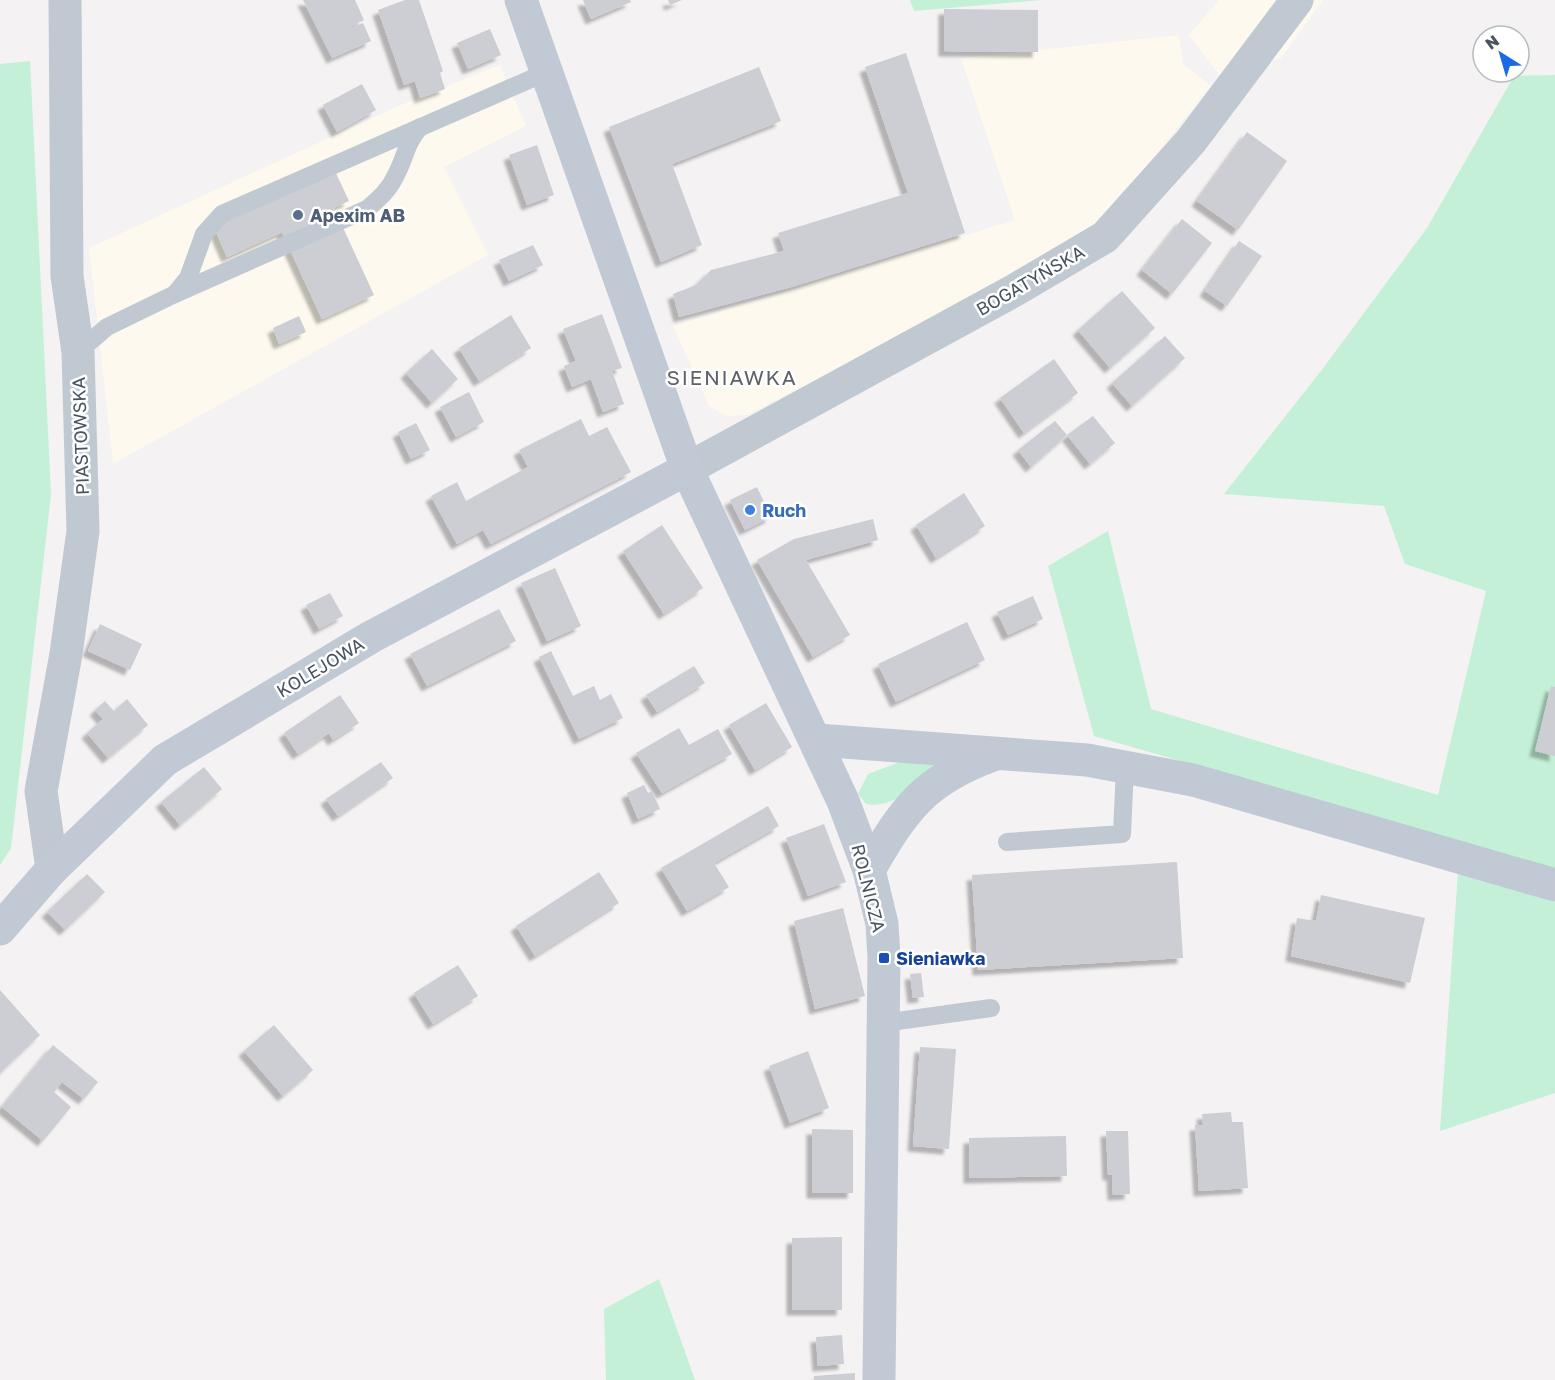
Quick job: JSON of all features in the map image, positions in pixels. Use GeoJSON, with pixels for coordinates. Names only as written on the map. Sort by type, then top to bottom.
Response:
{"type":"FeatureCollection","features":[{"type":"Feature","properties":{"kind":"street","name":"PIASTOWSKA"},"geometry":{"type":"LineString","coordinates":[[52,869],[41,791],[66,654],[83,531],[78,352],[67,276],[66,0]]}},
{"type":"Feature","properties":{"kind":"street","name":"ROLNICZA"},"geometry":{"type":"LineString","coordinates":[[521,0],[687,469],[817,740],[869,870],[882,924],[879,1380]]}},
{"type":"Feature","properties":{"kind":"street","name":"BOGATYŃSKA"},"geometry":{"type":"LineString","coordinates":[[687,469],[1015,290],[1105,237],[1191,141],[1297,0]]}},
{"type":"Feature","properties":{"kind":"street","name":"KOLEJOWA"},"geometry":{"type":"LineString","coordinates":[[0,929],[52,869],[165,760],[371,638],[687,469]]}},
{"type":"Feature","properties":{"kind":"street"},"geometry":{"type":"LineString","coordinates":[[817,740],[1087,760],[1193,780],[1555,885]]}},
{"type":"Feature","properties":{"kind":"street"},"geometry":{"type":"LineString","coordinates":[[869,870],[905,812],[921,795],[961,767],[1002,752]]}},
{"type":"Feature","properties":{"kind":"lane"},"geometry":{"type":"LineString","coordinates":[[175,294],[188,278],[204,234],[222,214],[547,72]]}},
{"type":"Feature","properties":{"kind":"lane"},"geometry":{"type":"LineString","coordinates":[[78,352],[107,327],[175,294],[367,209],[385,194],[397,174],[408,140],[421,126]]}},
{"type":"Feature","properties":{"kind":"lane"},"geometry":{"type":"LineString","coordinates":[[1007,842],[1122,834],[1125,767]]}},
{"type":"Feature","properties":{"kind":"lane"},"geometry":{"type":"LineString","coordinates":[[883,1023],[990,1008]]}},
{"type":"Feature","properties":{"kind":"shaded area"},"geometry":{"type":"Polygon","coordinates":[[[1219,0],[1323,0],[1281,58],[1220,76],[1189,35],[1219,0]]]}},
{"type":"Feature","properties":{"kind":"shaded area"},"geometry":{"type":"Polygon","coordinates":[[[1179,35],[1183,64],[1211,86],[1095,230],[1057,257],[747,415],[726,416],[709,406],[673,326],[1015,220],[961,58],[1179,35]]]}},
{"type":"Feature","properties":{"kind":"shaded area"},"geometry":{"type":"Polygon","coordinates":[[[500,65],[526,126],[444,167],[488,255],[113,464],[89,248],[396,107],[500,65]]]}},
{"type":"Feature","properties":{"kind":"green space"},"geometry":{"type":"Polygon","coordinates":[[[910,0],[1042,0],[914,11],[910,0]]]}},
{"type":"Feature","properties":{"kind":"green space"},"geometry":{"type":"Polygon","coordinates":[[[30,61],[51,494],[11,848],[0,865],[0,64],[30,61]]]}},
{"type":"Feature","properties":{"kind":"green space"},"geometry":{"type":"Polygon","coordinates":[[[1555,75],[1555,869],[1094,736],[1048,566],[1108,531],[1151,709],[1438,795],[1486,591],[1405,564],[1384,506],[1224,494],[1321,371],[1427,228],[1509,84],[1531,84],[1531,76],[1555,75]]]}},
{"type":"Feature","properties":{"kind":"green space"},"geometry":{"type":"Polygon","coordinates":[[[900,762],[940,764],[897,799],[887,803],[866,804],[858,794],[868,774],[900,762]]]}},
{"type":"Feature","properties":{"kind":"green space"},"geometry":{"type":"Polygon","coordinates":[[[1458,872],[1555,902],[1555,1093],[1440,1131],[1458,872]]]}},
{"type":"Feature","properties":{"kind":"green space"},"geometry":{"type":"Polygon","coordinates":[[[659,1279],[695,1380],[606,1380],[604,1309],[659,1279]]]}},
{"type":"Feature","properties":{"kind":"building"},"geometry":{"type":"Polygon","coordinates":[[[303,0],[355,0],[364,20],[340,32],[363,23],[371,41],[332,58],[303,0]]]}},
{"type":"Feature","properties":{"kind":"building"},"geometry":{"type":"Polygon","coordinates":[[[405,0],[419,0],[443,71],[440,73],[445,89],[420,98],[415,81],[404,85],[378,10],[405,0]]]}},
{"type":"Feature","properties":{"kind":"building"},"geometry":{"type":"Polygon","coordinates":[[[583,0],[630,0],[631,2],[591,19],[583,0]]]}},
{"type":"Feature","properties":{"kind":"building"},"geometry":{"type":"Polygon","coordinates":[[[668,0],[682,0],[670,5],[668,0]]]}},
{"type":"Feature","properties":{"kind":"building"},"geometry":{"type":"Polygon","coordinates":[[[944,9],[1038,10],[1038,52],[944,51],[944,9]]]}},
{"type":"Feature","properties":{"kind":"building"},"geometry":{"type":"Polygon","coordinates":[[[490,29],[501,55],[468,69],[457,43],[490,29]]]}},
{"type":"Feature","properties":{"kind":"building"},"geometry":{"type":"Polygon","coordinates":[[[906,53],[965,233],[795,286],[679,317],[673,294],[696,285],[711,270],[784,251],[778,233],[908,193],[865,67],[906,53]]]}},
{"type":"Feature","properties":{"kind":"building"},"geometry":{"type":"Polygon","coordinates":[[[759,67],[781,121],[672,164],[702,245],[661,262],[609,127],[759,67]]]}},
{"type":"Feature","properties":{"kind":"building"},"geometry":{"type":"Polygon","coordinates":[[[362,84],[376,110],[337,132],[323,105],[362,84]]]}},
{"type":"Feature","properties":{"kind":"building"},"geometry":{"type":"Polygon","coordinates":[[[1247,132],[1287,161],[1238,230],[1197,201],[1247,132]]]}},
{"type":"Feature","properties":{"kind":"building"},"geometry":{"type":"Polygon","coordinates":[[[537,145],[554,195],[527,205],[509,155],[537,145]]]}},
{"type":"Feature","properties":{"kind":"building"},"geometry":{"type":"Polygon","coordinates":[[[335,171],[349,201],[334,208],[374,295],[322,319],[282,232],[227,257],[214,227],[335,171]]]}},
{"type":"Feature","properties":{"kind":"building"},"geometry":{"type":"Polygon","coordinates":[[[1182,219],[1212,243],[1172,294],[1142,270],[1182,219]]]}},
{"type":"Feature","properties":{"kind":"building"},"geometry":{"type":"Polygon","coordinates":[[[1239,241],[1262,256],[1227,306],[1205,291],[1239,241]]]}},
{"type":"Feature","properties":{"kind":"building"},"geometry":{"type":"Polygon","coordinates":[[[533,245],[543,265],[509,281],[499,260],[533,245]]]}},
{"type":"Feature","properties":{"kind":"building"},"geometry":{"type":"Polygon","coordinates":[[[1122,291],[1155,328],[1110,368],[1078,330],[1122,291]]]}},
{"type":"Feature","properties":{"kind":"building"},"geometry":{"type":"Polygon","coordinates":[[[602,314],[622,368],[612,371],[624,404],[603,412],[591,379],[572,387],[564,366],[576,361],[563,329],[602,314]]]}},
{"type":"Feature","properties":{"kind":"building"},"geometry":{"type":"Polygon","coordinates":[[[511,315],[531,348],[479,381],[459,348],[511,315]]]}},
{"type":"Feature","properties":{"kind":"building"},"geometry":{"type":"Polygon","coordinates":[[[299,316],[306,332],[279,344],[273,328],[299,316]]]}},
{"type":"Feature","properties":{"kind":"building"},"geometry":{"type":"Polygon","coordinates":[[[1165,336],[1185,358],[1132,406],[1112,383],[1165,336]]]}},
{"type":"Feature","properties":{"kind":"building"},"geometry":{"type":"Polygon","coordinates":[[[432,349],[458,379],[432,403],[406,373],[432,349]]]}},
{"type":"Feature","properties":{"kind":"building"},"geometry":{"type":"Polygon","coordinates":[[[1054,359],[1078,393],[1024,433],[1000,398],[1054,359]]]}},
{"type":"Feature","properties":{"kind":"building"},"geometry":{"type":"Polygon","coordinates":[[[469,392],[484,422],[456,437],[440,407],[469,392]]]}},
{"type":"Feature","properties":{"kind":"building"},"geometry":{"type":"Polygon","coordinates":[[[1093,416],[1115,443],[1090,464],[1067,435],[1093,416]]]}},
{"type":"Feature","properties":{"kind":"building"},"geometry":{"type":"Polygon","coordinates":[[[581,419],[589,436],[607,427],[631,472],[491,544],[483,530],[457,544],[431,496],[457,482],[466,501],[528,467],[519,450],[581,419]]]}},
{"type":"Feature","properties":{"kind":"building"},"geometry":{"type":"Polygon","coordinates":[[[1055,421],[1067,435],[1031,467],[1018,450],[1055,421]]]}},
{"type":"Feature","properties":{"kind":"building"},"geometry":{"type":"Polygon","coordinates":[[[416,423],[430,450],[411,459],[398,432],[416,423]]]}},
{"type":"Feature","properties":{"kind":"building"},"geometry":{"type":"Polygon","coordinates":[[[757,487],[771,517],[745,530],[730,500],[757,487]]]}},
{"type":"Feature","properties":{"kind":"building"},"geometry":{"type":"Polygon","coordinates":[[[964,493],[985,526],[936,558],[916,525],[964,493]]]}},
{"type":"Feature","properties":{"kind":"building"},"geometry":{"type":"Polygon","coordinates":[[[873,519],[878,540],[806,560],[850,635],[813,657],[757,560],[794,539],[873,519]]]}},
{"type":"Feature","properties":{"kind":"building"},"geometry":{"type":"Polygon","coordinates":[[[662,525],[703,588],[664,614],[623,551],[662,525]]]}},
{"type":"Feature","properties":{"kind":"building"},"geometry":{"type":"Polygon","coordinates":[[[555,568],[581,626],[547,641],[521,583],[555,568]]]}},
{"type":"Feature","properties":{"kind":"building"},"geometry":{"type":"Polygon","coordinates":[[[330,593],[343,616],[319,629],[306,605],[330,593]]]}},
{"type":"Feature","properties":{"kind":"building"},"geometry":{"type":"Polygon","coordinates":[[[1033,596],[1043,619],[1008,635],[997,612],[1033,596]]]}},
{"type":"Feature","properties":{"kind":"building"},"geometry":{"type":"Polygon","coordinates":[[[499,609],[516,641],[427,686],[410,654],[499,609]]]}},
{"type":"Feature","properties":{"kind":"building"},"geometry":{"type":"Polygon","coordinates":[[[967,622],[985,660],[896,702],[878,664],[967,622]]]}},
{"type":"Feature","properties":{"kind":"building"},"geometry":{"type":"Polygon","coordinates":[[[100,624],[142,644],[130,670],[88,651],[100,624]]]}},
{"type":"Feature","properties":{"kind":"building"},"geometry":{"type":"Polygon","coordinates":[[[551,651],[573,696],[594,686],[600,700],[611,694],[623,718],[579,739],[539,657],[551,651]]]}},
{"type":"Feature","properties":{"kind":"building"},"geometry":{"type":"Polygon","coordinates":[[[694,666],[705,683],[657,712],[646,695],[694,666]]]}},
{"type":"Feature","properties":{"kind":"building"},"geometry":{"type":"Polygon","coordinates":[[[1551,686],[1555,687],[1555,756],[1535,751],[1551,686]]]}},
{"type":"Feature","properties":{"kind":"building"},"geometry":{"type":"Polygon","coordinates":[[[340,695],[359,723],[333,740],[329,733],[298,754],[284,733],[340,695]]]}},
{"type":"Feature","properties":{"kind":"building"},"geometry":{"type":"Polygon","coordinates":[[[127,699],[148,725],[108,758],[87,733],[103,719],[95,710],[105,701],[114,711],[127,699]]]}},
{"type":"Feature","properties":{"kind":"building"},"geometry":{"type":"Polygon","coordinates":[[[766,703],[792,747],[755,770],[729,725],[766,703]]]}},
{"type":"Feature","properties":{"kind":"building"},"geometry":{"type":"Polygon","coordinates":[[[679,728],[689,745],[718,729],[732,754],[662,793],[636,753],[679,728]]]}},
{"type":"Feature","properties":{"kind":"building"},"geometry":{"type":"Polygon","coordinates":[[[381,762],[393,778],[338,816],[326,799],[381,762]]]}},
{"type":"Feature","properties":{"kind":"building"},"geometry":{"type":"Polygon","coordinates":[[[204,767],[222,789],[180,825],[161,802],[204,767]]]}},
{"type":"Feature","properties":{"kind":"building"},"geometry":{"type":"Polygon","coordinates":[[[644,785],[648,793],[652,791],[660,809],[638,819],[627,793],[644,785]]]}},
{"type":"Feature","properties":{"kind":"building"},"geometry":{"type":"Polygon","coordinates":[[[768,806],[779,826],[714,863],[729,887],[687,911],[661,868],[768,806]]]}},
{"type":"Feature","properties":{"kind":"building"},"geometry":{"type":"Polygon","coordinates":[[[824,824],[846,882],[808,896],[786,838],[824,824]]]}},
{"type":"Feature","properties":{"kind":"building"},"geometry":{"type":"Polygon","coordinates":[[[1177,862],[1183,958],[978,970],[972,875],[1177,862]]]}},
{"type":"Feature","properties":{"kind":"building"},"geometry":{"type":"Polygon","coordinates":[[[599,872],[619,903],[535,956],[516,926],[599,872]]]}},
{"type":"Feature","properties":{"kind":"building"},"geometry":{"type":"Polygon","coordinates":[[[87,874],[105,892],[65,930],[47,912],[87,874]]]}},
{"type":"Feature","properties":{"kind":"building"},"geometry":{"type":"Polygon","coordinates":[[[1321,895],[1425,918],[1410,983],[1291,956],[1297,918],[1316,921],[1321,895]]]}},
{"type":"Feature","properties":{"kind":"building"},"geometry":{"type":"Polygon","coordinates":[[[843,908],[865,996],[815,1009],[794,921],[843,908]]]}},
{"type":"Feature","properties":{"kind":"building"},"geometry":{"type":"Polygon","coordinates":[[[458,965],[478,996],[433,1024],[414,993],[458,965]]]}},
{"type":"Feature","properties":{"kind":"building"},"geometry":{"type":"Polygon","coordinates":[[[921,973],[924,997],[913,998],[910,974],[921,973]]]}},
{"type":"Feature","properties":{"kind":"building"},"geometry":{"type":"Polygon","coordinates":[[[0,990],[40,1035],[0,1073],[0,990]]]}},
{"type":"Feature","properties":{"kind":"building"},"geometry":{"type":"Polygon","coordinates":[[[274,1025],[313,1070],[283,1096],[244,1051],[274,1025]]]}},
{"type":"Feature","properties":{"kind":"building"},"geometry":{"type":"Polygon","coordinates":[[[53,1045],[98,1082],[84,1099],[62,1082],[54,1092],[71,1107],[43,1141],[2,1107],[53,1045]]]}},
{"type":"Feature","properties":{"kind":"building"},"geometry":{"type":"Polygon","coordinates":[[[920,1047],[956,1049],[949,1149],[913,1146],[920,1047]]]}},
{"type":"Feature","properties":{"kind":"building"},"geometry":{"type":"Polygon","coordinates":[[[808,1051],[829,1108],[790,1123],[769,1066],[808,1051]]]}},
{"type":"Feature","properties":{"kind":"building"},"geometry":{"type":"Polygon","coordinates":[[[1231,1112],[1232,1122],[1243,1122],[1248,1188],[1199,1191],[1195,1125],[1203,1125],[1202,1114],[1231,1112]]]}},
{"type":"Feature","properties":{"kind":"building"},"geometry":{"type":"Polygon","coordinates":[[[812,1129],[853,1130],[853,1193],[812,1193],[812,1129]]]}},
{"type":"Feature","properties":{"kind":"building"},"geometry":{"type":"Polygon","coordinates":[[[1106,1131],[1128,1131],[1130,1194],[1113,1195],[1112,1175],[1108,1175],[1106,1131]]]}},
{"type":"Feature","properties":{"kind":"building"},"geometry":{"type":"Polygon","coordinates":[[[1066,1136],[1067,1176],[969,1178],[969,1138],[1066,1136]]]}},
{"type":"Feature","properties":{"kind":"building"},"geometry":{"type":"Polygon","coordinates":[[[842,1237],[842,1310],[792,1310],[792,1238],[842,1237]]]}},
{"type":"Feature","properties":{"kind":"building"},"geometry":{"type":"Polygon","coordinates":[[[842,1335],[844,1364],[818,1366],[816,1337],[842,1335]]]}},
{"type":"Feature","properties":{"kind":"building"},"geometry":{"type":"Polygon","coordinates":[[[855,1373],[855,1380],[814,1380],[814,1376],[855,1373]]]}},
{"type":"Feature","properties":{"kind":"place","name":"Apexim AB"},"geometry":{"type":"Point","coordinates":[298,215]}},
{"type":"Feature","properties":{"kind":"place","name":"Ruch"},"geometry":{"type":"Point","coordinates":[750,510]}},
{"type":"Feature","properties":{"kind":"place","name":"Sieniawka"},"geometry":{"type":"Point","coordinates":[884,958]}},
{"type":"Feature","properties":{"kind":"district","name":"SIENIAWKA"},"geometry":{"type":"Point","coordinates":[732,377]}}]}
